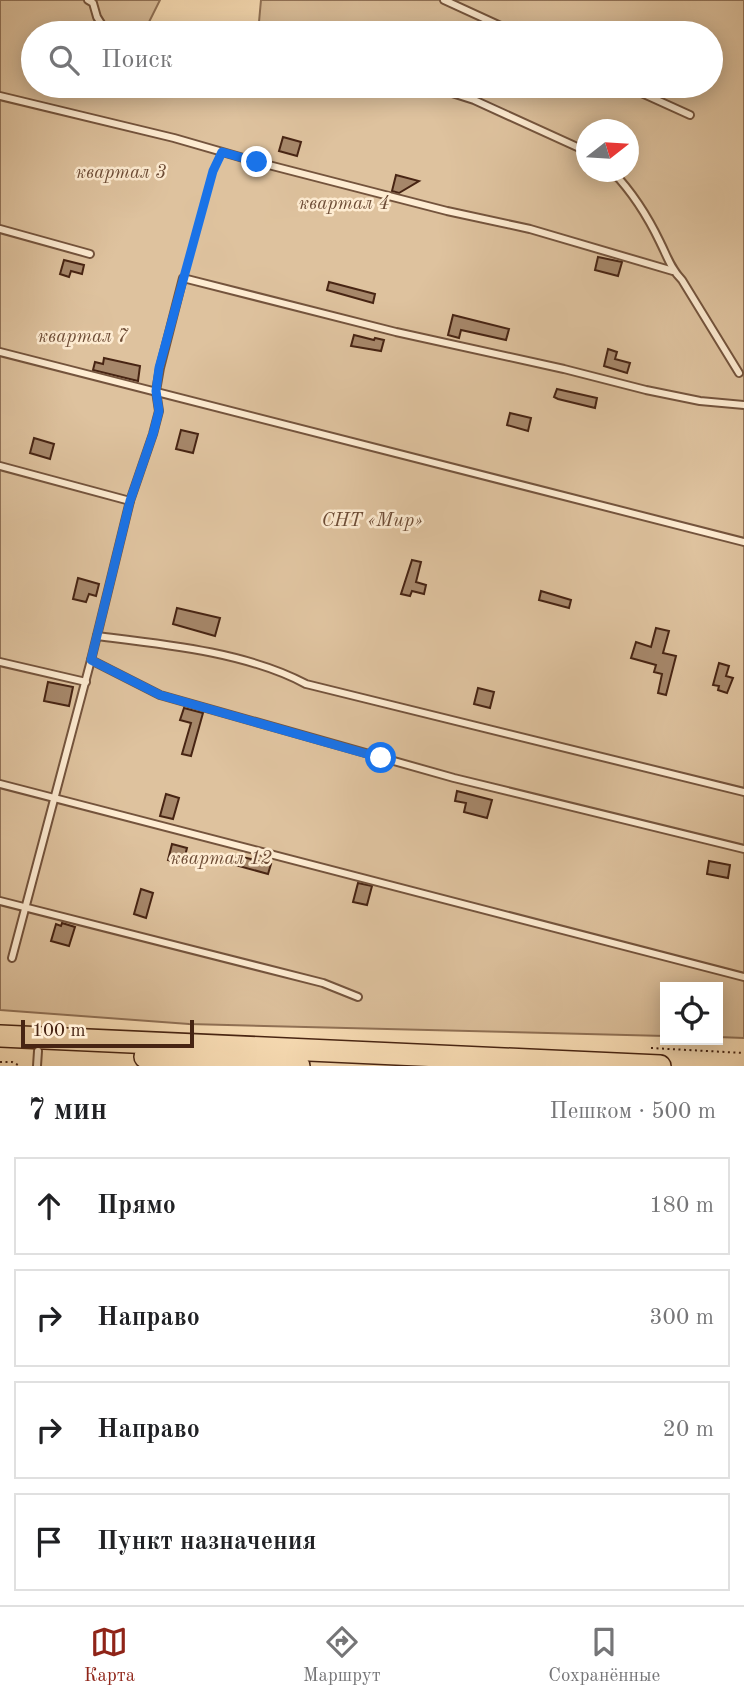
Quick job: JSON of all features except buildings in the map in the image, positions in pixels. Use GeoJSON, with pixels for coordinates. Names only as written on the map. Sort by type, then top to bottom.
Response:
{"type":"FeatureCollection","features":[{"type":"Feature","properties":{"kind":"highway"},"geometry":{"type":"LineString","coordinates":[[0,1036],[660,1066]]}},
{"type":"Feature","properties":{"kind":"highway"},"geometry":{"type":"LineString","coordinates":[[0,1049],[37,1058],[299,1066]]}},
{"type":"Feature","properties":{"kind":"lane"},"geometry":{"type":"LineString","coordinates":[[88,0],[93,3],[100,21]]}},
{"type":"Feature","properties":{"kind":"lane"},"geometry":{"type":"LineString","coordinates":[[444,0],[490,21]]}},
{"type":"Feature","properties":{"kind":"lane"},"geometry":{"type":"LineString","coordinates":[[0,96],[174,138],[447,211],[530,229],[673,271]]}},
{"type":"Feature","properties":{"kind":"lane"},"geometry":{"type":"LineString","coordinates":[[468,98],[576,146]]}},
{"type":"Feature","properties":{"kind":"lane"},"geometry":{"type":"LineString","coordinates":[[652,98],[690,115]]}},
{"type":"Feature","properties":{"kind":"lane"},"geometry":{"type":"LineString","coordinates":[[622,182],[660,241],[673,271],[682,280],[739,373]]}},
{"type":"Feature","properties":{"kind":"lane"},"geometry":{"type":"LineString","coordinates":[[0,229],[90,254]]}},
{"type":"Feature","properties":{"kind":"lane"},"geometry":{"type":"LineString","coordinates":[[12,958],[56,799],[130,501],[159,411],[156,391],[159,368],[183,278],[396,332],[646,390],[700,401],[744,405]]}},
{"type":"Feature","properties":{"kind":"lane"},"geometry":{"type":"LineString","coordinates":[[0,352],[744,542]]}},
{"type":"Feature","properties":{"kind":"lane"},"geometry":{"type":"LineString","coordinates":[[0,466],[130,501]]}},
{"type":"Feature","properties":{"kind":"lane"},"geometry":{"type":"LineString","coordinates":[[97,636],[191,648],[285,673],[306,684],[744,792]]}},
{"type":"Feature","properties":{"kind":"lane"},"geometry":{"type":"LineString","coordinates":[[91,660],[144,689],[195,705],[454,779],[744,849]]}},
{"type":"Feature","properties":{"kind":"lane"},"geometry":{"type":"LineString","coordinates":[[0,662],[86,682]]}},
{"type":"Feature","properties":{"kind":"lane"},"geometry":{"type":"LineString","coordinates":[[0,784],[744,977]]}},
{"type":"Feature","properties":{"kind":"lane"},"geometry":{"type":"LineString","coordinates":[[0,901],[323,983],[358,997]]}},
{"type":"Feature","properties":{"kind":"path"},"geometry":{"type":"LineString","coordinates":[[183,278],[213,171],[222,152]]}},
{"type":"Feature","properties":{"kind":"path"},"geometry":{"type":"LineString","coordinates":[[0,1062],[12,1062],[20,1066]]}},
{"type":"Feature","properties":{"kind":"green space","name":"СНТ «Мир»"},"geometry":{"type":"Polygon","coordinates":[[[0,0],[160,0],[150,21],[21,21],[21,98],[723,98],[723,21],[259,21],[261,0],[744,0],[744,1038],[723,1037],[723,982],[660,982],[660,1036],[189,1024],[0,1010],[0,0]]]}},
{"type":"Feature","properties":{"kind":"route"},"geometry":{"type":"LineString","coordinates":[[257,162],[222,152],[213,171],[159,368],[156,391],[159,411],[130,501],[91,660],[160,695],[381,758]]}},
{"type":"Feature","properties":{"kind":"park label","name":"квартал 3"},"geometry":{"type":"Point","coordinates":[121,171]}},
{"type":"Feature","properties":{"kind":"park label","name":"квартал 4"},"geometry":{"type":"Point","coordinates":[344,202]}},
{"type":"Feature","properties":{"kind":"park label","name":"квартал 7"},"geometry":{"type":"Point","coordinates":[83,335]}},
{"type":"Feature","properties":{"kind":"park label","name":"квартал 12"},"geometry":{"type":"Point","coordinates":[221,857]}}]}
